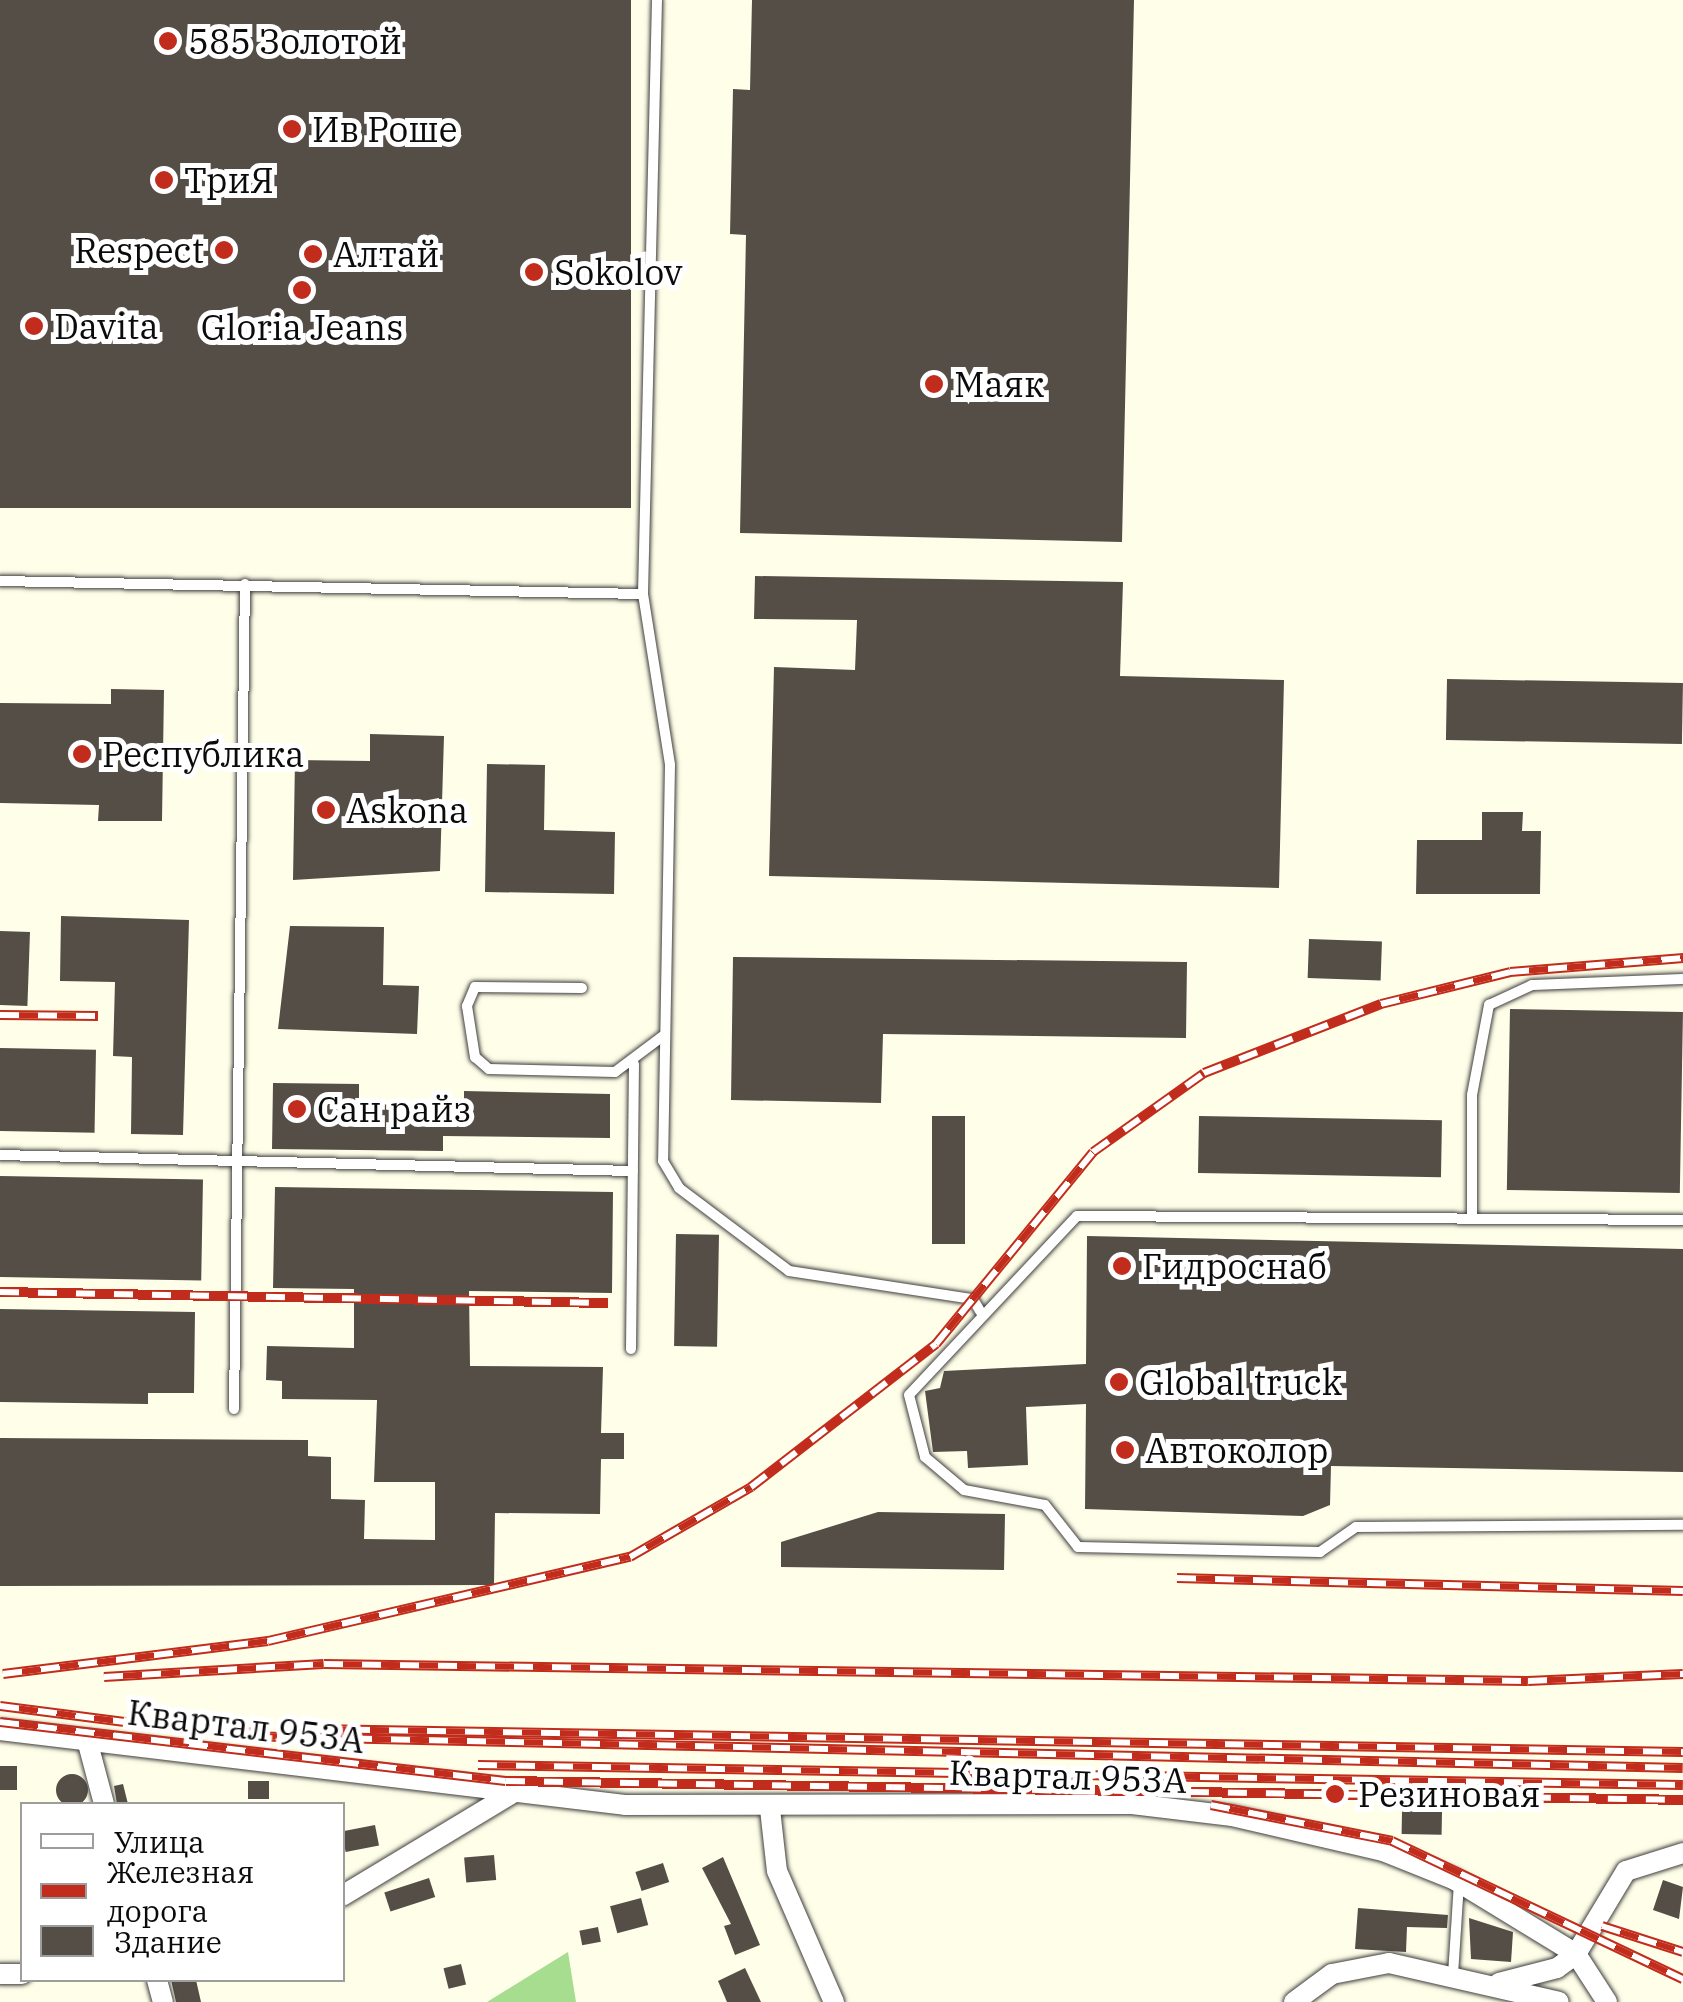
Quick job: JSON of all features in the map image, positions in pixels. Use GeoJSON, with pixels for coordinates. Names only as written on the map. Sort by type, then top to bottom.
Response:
{"type":"FeatureCollection","features":[{"type":"Feature","properties":{"kind":"street","name":"Квартал 953А"},"geometry":{"type":"LineString","coordinates":[[0,1730],[516,1791],[770,1809],[1132,1804],[1312,1831],[1459,1882],[1576,1954],[1607,2002]]}},
{"type":"Feature","properties":{"kind":"street","name":"Квартал 953А"},"geometry":{"type":"LineString","coordinates":[[87,1740],[103,1802]]}},
{"type":"Feature","properties":{"kind":"street"},"geometry":{"type":"LineString","coordinates":[[345,1894],[516,1791]]}},
{"type":"Feature","properties":{"kind":"street"},"geometry":{"type":"LineString","coordinates":[[770,1809],[777,1871],[834,2002]]}},
{"type":"Feature","properties":{"kind":"street"},"geometry":{"type":"LineString","coordinates":[[1490,1984],[1538,1976],[1576,1954],[1617,1880],[1648,1859],[1683,1853]]}},
{"type":"Feature","properties":{"kind":"street"},"geometry":{"type":"LineString","coordinates":[[1294,2002],[1359,1966],[1453,1975],[1559,2002]]}},
{"type":"Feature","properties":{"kind":"lane"},"geometry":{"type":"LineString","coordinates":[[657,0],[643,594],[670,765],[663,1160],[678,1188],[789,1271],[973,1299],[980,1311]]}},
{"type":"Feature","properties":{"kind":"lane"},"geometry":{"type":"LineString","coordinates":[[0,581],[643,594]]}},
{"type":"Feature","properties":{"kind":"lane"},"geometry":{"type":"LineString","coordinates":[[234,1410],[245,584]]}},
{"type":"Feature","properties":{"kind":"lane"},"geometry":{"type":"LineString","coordinates":[[1472,1218],[1472,1095],[1489,1005],[1532,984],[1683,979]]}},
{"type":"Feature","properties":{"kind":"lane"},"geometry":{"type":"LineString","coordinates":[[582,988],[475,987],[467,1006],[474,1056],[489,1070],[634,1064],[663,1036]]}},
{"type":"Feature","properties":{"kind":"lane"},"geometry":{"type":"LineString","coordinates":[[631,1350],[634,1064]]}},
{"type":"Feature","properties":{"kind":"lane"},"geometry":{"type":"LineString","coordinates":[[0,1155],[236,1166],[633,1171]]}},
{"type":"Feature","properties":{"kind":"lane"},"geometry":{"type":"LineString","coordinates":[[1683,1220],[1077,1216],[980,1311],[910,1396],[912,1433],[964,1490],[1045,1505],[1078,1547],[1320,1552],[1356,1527],[1683,1525]]}},
{"type":"Feature","properties":{"kind":"lane"},"geometry":{"type":"LineString","coordinates":[[1453,1975],[1459,1882]]}},
{"type":"Feature","properties":{"kind":"green space"},"geometry":{"type":"Polygon","coordinates":[[[568,1952],[576,2002],[487,2002],[568,1952]]]}},
{"type":"Feature","properties":{"kind":"building","name":"Алтай"},"geometry":{"type":"Polygon","coordinates":[[[0,0],[631,0],[631,508],[0,508],[0,0]]]}},
{"type":"Feature","properties":{"kind":"building","name":"Маяк"},"geometry":{"type":"Polygon","coordinates":[[[752,0],[1134,0],[1122,542],[740,533],[746,235],[730,234],[733,89],[750,90],[752,0]]]}},
{"type":"Feature","properties":{"kind":"building"},"geometry":{"type":"Polygon","coordinates":[[[755,576],[1123,582],[1120,676],[1284,680],[1279,888],[769,876],[774,667],[855,670],[857,620],[754,619],[755,576]]]}},
{"type":"Feature","properties":{"kind":"building"},"geometry":{"type":"Polygon","coordinates":[[[1447,679],[1683,683],[1682,744],[1446,740],[1447,679]]]}},
{"type":"Feature","properties":{"kind":"building","name":"Республика"},"geometry":{"type":"Polygon","coordinates":[[[111,689],[164,690],[162,821],[98,821],[99,805],[0,803],[0,703],[111,704],[111,689]]]}},
{"type":"Feature","properties":{"kind":"building"},"geometry":{"type":"Polygon","coordinates":[[[370,734],[444,736],[440,871],[293,880],[295,760],[370,761],[370,734]]]}},
{"type":"Feature","properties":{"kind":"building"},"geometry":{"type":"Polygon","coordinates":[[[487,764],[545,765],[544,830],[615,832],[614,894],[485,892],[487,764]]]}},
{"type":"Feature","properties":{"kind":"building"},"geometry":{"type":"Polygon","coordinates":[[[1482,812],[1523,812],[1522,831],[1541,831],[1540,894],[1416,894],[1417,840],[1482,840],[1482,812]]]}},
{"type":"Feature","properties":{"kind":"building"},"geometry":{"type":"Polygon","coordinates":[[[61,916],[189,920],[183,1135],[131,1134],[132,1057],[113,1056],[115,982],[60,981],[61,916]]]}},
{"type":"Feature","properties":{"kind":"building"},"geometry":{"type":"Polygon","coordinates":[[[290,926],[384,927],[383,985],[419,986],[417,1034],[278,1029],[290,926]]]}},
{"type":"Feature","properties":{"kind":"building"},"geometry":{"type":"Polygon","coordinates":[[[0,931],[30,932],[27,1006],[0,1005],[0,931]]]}},
{"type":"Feature","properties":{"kind":"building"},"geometry":{"type":"Polygon","coordinates":[[[1309,939],[1382,942],[1381,981],[1308,978],[1309,939]]]}},
{"type":"Feature","properties":{"kind":"building"},"geometry":{"type":"Polygon","coordinates":[[[733,957],[1187,962],[1186,1038],[883,1034],[881,1103],[731,1100],[733,957]]]}},
{"type":"Feature","properties":{"kind":"building"},"geometry":{"type":"Polygon","coordinates":[[[1510,1009],[1683,1012],[1680,1193],[1507,1190],[1510,1009]]]}},
{"type":"Feature","properties":{"kind":"building"},"geometry":{"type":"Polygon","coordinates":[[[0,1048],[96,1050],[95,1133],[0,1131],[0,1048]]]}},
{"type":"Feature","properties":{"kind":"building"},"geometry":{"type":"Polygon","coordinates":[[[273,1083],[359,1084],[359,1104],[464,1106],[464,1091],[610,1094],[610,1138],[443,1136],[443,1151],[272,1149],[273,1083]]]}},
{"type":"Feature","properties":{"kind":"building"},"geometry":{"type":"Polygon","coordinates":[[[932,1116],[965,1116],[965,1244],[932,1244],[932,1116]]]}},
{"type":"Feature","properties":{"kind":"building"},"geometry":{"type":"Polygon","coordinates":[[[1199,1116],[1442,1120],[1441,1177],[1198,1173],[1199,1116]]]}},
{"type":"Feature","properties":{"kind":"building"},"geometry":{"type":"Polygon","coordinates":[[[0,1176],[203,1180],[201,1281],[0,1277],[0,1176]]]}},
{"type":"Feature","properties":{"kind":"building"},"geometry":{"type":"Polygon","coordinates":[[[275,1187],[613,1192],[612,1293],[469,1291],[470,1366],[603,1367],[601,1433],[624,1433],[624,1459],[601,1459],[600,1514],[495,1513],[494,1585],[0,1586],[0,1438],[308,1440],[308,1456],[331,1457],[331,1499],[365,1500],[364,1539],[435,1540],[435,1482],[374,1482],[377,1400],[282,1399],[282,1381],[266,1380],[267,1346],[354,1348],[354,1289],[273,1288],[275,1187]]]}},
{"type":"Feature","properties":{"kind":"building"},"geometry":{"type":"Polygon","coordinates":[[[676,1234],[719,1235],[717,1347],[674,1346],[676,1234]]]}},
{"type":"Feature","properties":{"kind":"building"},"geometry":{"type":"Polygon","coordinates":[[[1087,1236],[1683,1249],[1683,1472],[1331,1466],[1330,1505],[1303,1516],[1085,1509],[1086,1404],[1026,1407],[1028,1465],[968,1468],[967,1451],[933,1452],[925,1391],[940,1388],[944,1371],[1086,1364],[1087,1236]]]}},
{"type":"Feature","properties":{"kind":"building"},"geometry":{"type":"Polygon","coordinates":[[[0,1309],[195,1312],[194,1393],[148,1393],[148,1404],[0,1402],[0,1309]]]}},
{"type":"Feature","properties":{"kind":"building"},"geometry":{"type":"Polygon","coordinates":[[[878,1512],[1005,1514],[1004,1570],[781,1567],[781,1542],[878,1512]]]}},
{"type":"Feature","properties":{"kind":"building"},"geometry":{"type":"Polygon","coordinates":[[[0,1766],[17,1766],[17,1790],[0,1790],[0,1766]]]}},
{"type":"Feature","properties":{"kind":"building"},"geometry":{"type":"Polygon","coordinates":[[[66,1775],[78,1775],[87,1784],[87,1796],[82,1802],[62,1802],[57,1796],[57,1784],[66,1775]]]}},
{"type":"Feature","properties":{"kind":"building"},"geometry":{"type":"Polygon","coordinates":[[[248,1781],[269,1781],[269,1799],[248,1799],[248,1781]]]}},
{"type":"Feature","properties":{"kind":"building"},"geometry":{"type":"Polygon","coordinates":[[[123,1784],[128,1802],[117,1802],[114,1786],[123,1784]]]}},
{"type":"Feature","properties":{"kind":"building"},"geometry":{"type":"Polygon","coordinates":[[[1402,1811],[1442,1812],[1442,1835],[1402,1834],[1402,1811]]]}},
{"type":"Feature","properties":{"kind":"building"},"geometry":{"type":"Polygon","coordinates":[[[375,1825],[379,1846],[346,1852],[345,1831],[375,1825]]]}},
{"type":"Feature","properties":{"kind":"building"},"geometry":{"type":"Polygon","coordinates":[[[494,1855],[496,1880],[466,1883],[464,1858],[494,1855]]]}},
{"type":"Feature","properties":{"kind":"building"},"geometry":{"type":"Polygon","coordinates":[[[723,1857],[760,1945],[735,1955],[724,1926],[731,1924],[702,1868],[723,1857]]]}},
{"type":"Feature","properties":{"kind":"building"},"geometry":{"type":"Polygon","coordinates":[[[663,1863],[669,1882],[642,1891],[635,1872],[663,1863]]]}},
{"type":"Feature","properties":{"kind":"building"},"geometry":{"type":"Polygon","coordinates":[[[429,1878],[435,1897],[390,1912],[384,1893],[429,1878]]]}},
{"type":"Feature","properties":{"kind":"building"},"geometry":{"type":"Polygon","coordinates":[[[1663,1880],[1683,1887],[1679,1919],[1653,1910],[1663,1880]]]}},
{"type":"Feature","properties":{"kind":"building"},"geometry":{"type":"Polygon","coordinates":[[[641,1898],[648,1925],[617,1933],[610,1906],[641,1898]]]}},
{"type":"Feature","properties":{"kind":"building"},"geometry":{"type":"Polygon","coordinates":[[[1358,1908],[1448,1915],[1447,1928],[1407,1927],[1406,1952],[1355,1949],[1358,1908]]]}},
{"type":"Feature","properties":{"kind":"building"},"geometry":{"type":"Polygon","coordinates":[[[1469,1918],[1513,1932],[1511,1962],[1471,1959],[1469,1918]]]}},
{"type":"Feature","properties":{"kind":"building"},"geometry":{"type":"Polygon","coordinates":[[[598,1927],[601,1942],[582,1945],[579,1931],[598,1927]]]}},
{"type":"Feature","properties":{"kind":"building"},"geometry":{"type":"Polygon","coordinates":[[[461,1964],[466,1984],[449,1989],[444,1968],[461,1964]]]}},
{"type":"Feature","properties":{"kind":"building"},"geometry":{"type":"Polygon","coordinates":[[[745,1968],[761,2002],[727,2002],[718,1981],[745,1968]]]}},
{"type":"Feature","properties":{"kind":"building"},"geometry":{"type":"Polygon","coordinates":[[[171,1982],[196,1982],[201,2002],[176,2002],[171,1982]]]}},
{"type":"Feature","properties":{"kind":"railway"},"geometry":{"type":"LineString","coordinates":[[3,1674],[268,1641],[630,1557],[751,1487],[936,1344],[1093,1152],[1204,1073],[1381,1004],[1510,972],[1683,958]]}},
{"type":"Feature","properties":{"kind":"railway"},"geometry":{"type":"LineString","coordinates":[[0,1015],[98,1016]]}},
{"type":"Feature","properties":{"kind":"railway"},"geometry":{"type":"LineString","coordinates":[[0,1292],[608,1303]]}},
{"type":"Feature","properties":{"kind":"railway"},"geometry":{"type":"LineString","coordinates":[[1177,1578],[1683,1591]]}},
{"type":"Feature","properties":{"kind":"railway"},"geometry":{"type":"LineString","coordinates":[[104,1677],[324,1664],[1528,1681],[1683,1674]]}},
{"type":"Feature","properties":{"kind":"railway"},"geometry":{"type":"LineString","coordinates":[[0,1706],[164,1727]]}},
{"type":"Feature","properties":{"kind":"railway"},"geometry":{"type":"LineString","coordinates":[[0,1722],[506,1781],[1683,1800]]}},
{"type":"Feature","properties":{"kind":"railway"},"geometry":{"type":"LineString","coordinates":[[153,1724],[253,1728]]}},
{"type":"Feature","properties":{"kind":"railway"},"geometry":{"type":"LineString","coordinates":[[313,1729],[1683,1752]]}},
{"type":"Feature","properties":{"kind":"railway"},"geometry":{"type":"LineString","coordinates":[[239,1736],[1683,1768]]}},
{"type":"Feature","properties":{"kind":"railway"},"geometry":{"type":"LineString","coordinates":[[478,1765],[1683,1785]]}},
{"type":"Feature","properties":{"kind":"railway"},"geometry":{"type":"LineString","coordinates":[[1211,1805],[1392,1841],[1683,1979]]}},
{"type":"Feature","properties":{"kind":"railway"},"geometry":{"type":"LineString","coordinates":[[1602,1926],[1683,1952]]}},
{"type":"Feature","properties":{"kind":"place","name":"585 Золотой"},"geometry":{"type":"Point","coordinates":[168,41]}},
{"type":"Feature","properties":{"kind":"place","name":"Ив Роше"},"geometry":{"type":"Point","coordinates":[292,129]}},
{"type":"Feature","properties":{"kind":"place","name":"ТриЯ"},"geometry":{"type":"Point","coordinates":[164,180]}},
{"type":"Feature","properties":{"kind":"place","name":"Respect"},"geometry":{"type":"Point","coordinates":[224,250]}},
{"type":"Feature","properties":{"kind":"place","name":"Алтай"},"geometry":{"type":"Point","coordinates":[313,254]}},
{"type":"Feature","properties":{"kind":"place","name":"Sokolov"},"geometry":{"type":"Point","coordinates":[534,272]}},
{"type":"Feature","properties":{"kind":"place","name":"Gloria Jeans"},"geometry":{"type":"Point","coordinates":[302,290]}},
{"type":"Feature","properties":{"kind":"place","name":"Davita"},"geometry":{"type":"Point","coordinates":[34,326]}},
{"type":"Feature","properties":{"kind":"place","name":"Маяк"},"geometry":{"type":"Point","coordinates":[934,384]}},
{"type":"Feature","properties":{"kind":"place","name":"Республика"},"geometry":{"type":"Point","coordinates":[82,754]}},
{"type":"Feature","properties":{"kind":"place","name":"Askona"},"geometry":{"type":"Point","coordinates":[326,810]}},
{"type":"Feature","properties":{"kind":"place","name":"Сан райз"},"geometry":{"type":"Point","coordinates":[297,1109]}},
{"type":"Feature","properties":{"kind":"place","name":"Гидроснаб"},"geometry":{"type":"Point","coordinates":[1122,1266]}},
{"type":"Feature","properties":{"kind":"place","name":"Global truck"},"geometry":{"type":"Point","coordinates":[1119,1382]}},
{"type":"Feature","properties":{"kind":"place","name":"Автоколор"},"geometry":{"type":"Point","coordinates":[1125,1450]}},
{"type":"Feature","properties":{"kind":"place","name":"Резиновая"},"geometry":{"type":"Point","coordinates":[1335,1794]}}]}
